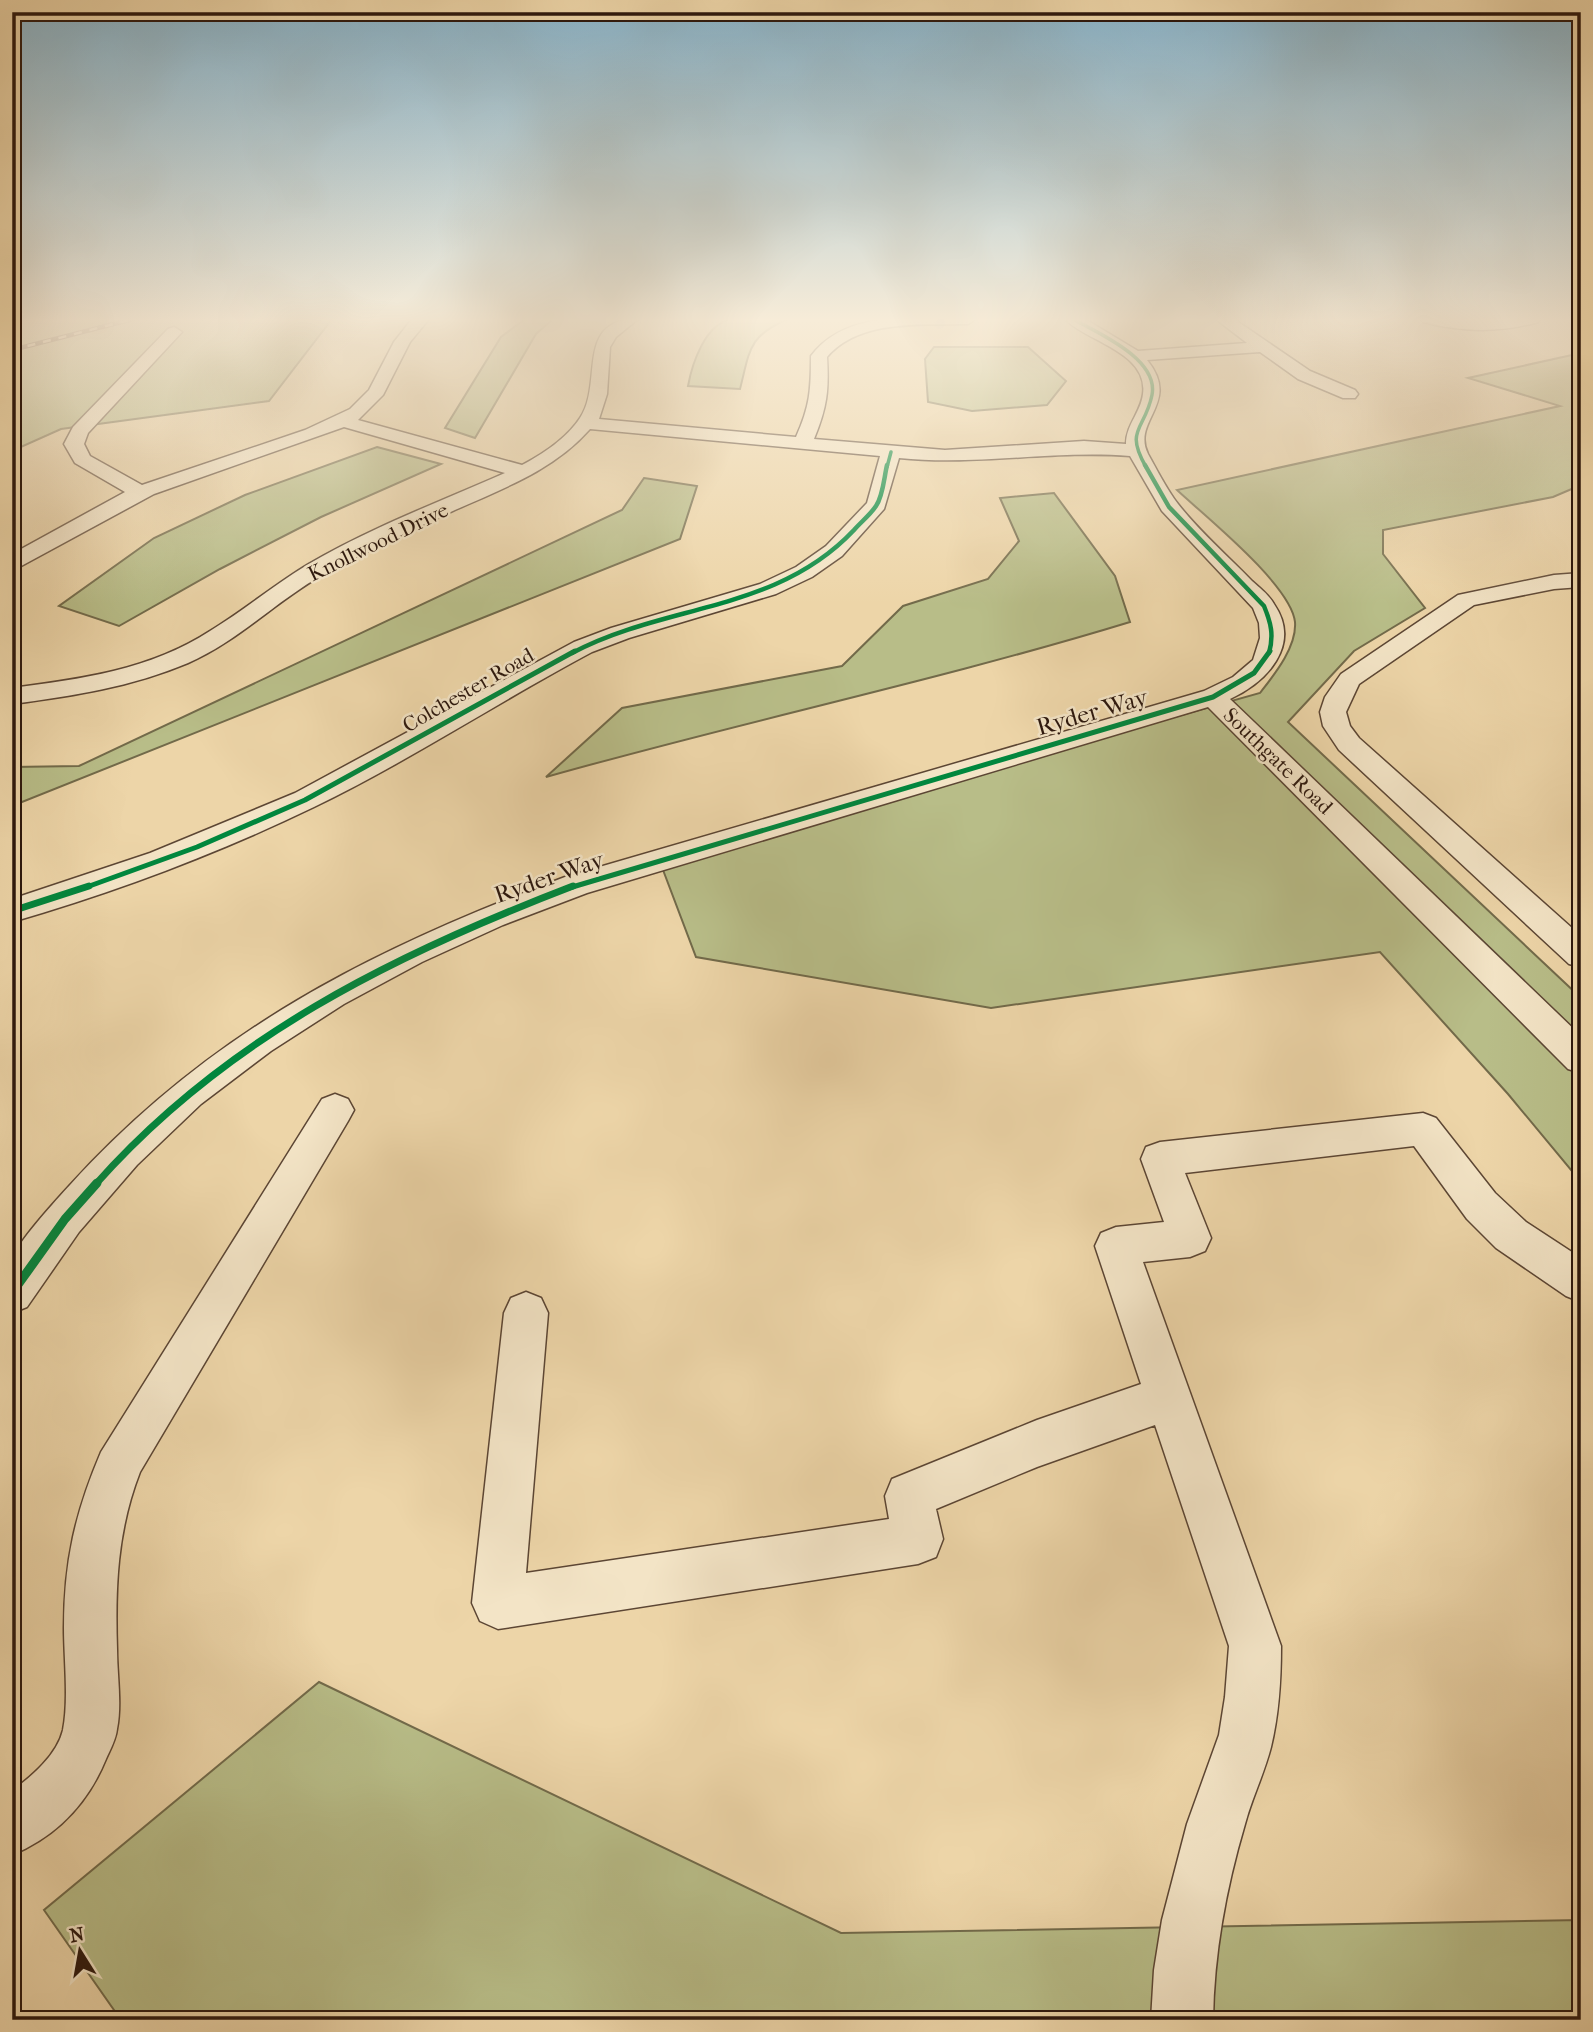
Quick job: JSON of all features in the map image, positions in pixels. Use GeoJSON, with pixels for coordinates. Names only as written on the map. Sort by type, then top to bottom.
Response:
{"type":"FeatureCollection","features":[{"type":"Feature","properties":{"kind":"street"},"geometry":{"type":"LineString","coordinates":[[96,414],[80,431],[74,444],[82,459],[141,492]]}},
{"type":"Feature","properties":{"kind":"street"},"geometry":{"type":"LineString","coordinates":[[12,564],[93,516],[141,492],[342,421],[353,414]]}},
{"type":"Feature","properties":{"kind":"street","name":"Knollwood Drive"},"geometry":{"type":"LineString","coordinates":[[12,696],[91,685],[138,673],[181,657],[217,638],[315,570],[394,530],[525,472],[568,443],[586,423],[590,414]]}},
{"type":"Feature","properties":{"kind":"street"},"geometry":{"type":"LineString","coordinates":[[802,444],[815,414]]}},
{"type":"Feature","properties":{"kind":"street"},"geometry":{"type":"LineString","coordinates":[[586,423],[945,456],[1084,447],[1137,451],[1135,445],[1139,425],[1145,414]]}},
{"type":"Feature","properties":{"kind":"street"},"geometry":{"type":"LineString","coordinates":[[342,421],[525,472]]}},
{"type":"Feature","properties":{"kind":"street","name":"Southgate Road"},"geometry":{"type":"LineString","coordinates":[[1137,451],[1169,507],[1255,595],[1272,624],[1273,643],[1259,670],[1239,685],[1213,697],[1581,1059]]}},
{"type":"Feature","properties":{"kind":"street","name":"Colchester Road"},"geometry":{"type":"LineString","coordinates":[[12,911],[102,883],[186,852],[305,800],[583,647],[620,633],[768,589],[804,572],[834,551],[877,505],[891,452]]}},
{"type":"Feature","properties":{"kind":"street"},"geometry":{"type":"LineString","coordinates":[[1581,580],[1554,582],[1466,600],[1350,679],[1338,695],[1332,710],[1334,726],[1349,744],[1581,955]]}},
{"type":"Feature","properties":{"kind":"street","name":"Ryder Way"},"geometry":{"type":"LineString","coordinates":[[12,1293],[37,1253],[76,1202],[115,1158],[166,1110],[215,1070],[280,1025],[420,950],[473,925],[576,885],[1213,697]]}},
{"type":"Feature","properties":{"kind":"street"},"geometry":{"type":"LineString","coordinates":[[12,1826],[47,1801],[67,1781],[81,1756],[90,1730],[92,1564],[99,1523],[109,1488],[131,1444],[335,1110]]}},
{"type":"Feature","properties":{"kind":"street"},"geometry":{"type":"LineString","coordinates":[[1182,2020],[1182,1998],[1193,1917],[1216,1824],[1243,1748],[1254,1692],[1255,1646],[1116,1246],[1190,1238],[1160,1160],[1423,1129],[1480,1206],[1511,1235],[1581,1282]]}},
{"type":"Feature","properties":{"kind":"street"},"geometry":{"type":"LineString","coordinates":[[526,1314],[498,1603],[918,1539],[909,1496],[1002,1456],[1102,1418],[1168,1398]]}},
{"type":"Feature","properties":{"kind":"green space"},"geometry":{"type":"Polygon","coordinates":[[[12,414],[174,414],[61,429],[12,451],[12,414]]]}},
{"type":"Feature","properties":{"kind":"green space"},"geometry":{"type":"Polygon","coordinates":[[[454,414],[489,414],[475,438],[445,428],[454,414]]]}},
{"type":"Feature","properties":{"kind":"green space"},"geometry":{"type":"Polygon","coordinates":[[[1524,414],[1581,414],[1581,485],[1553,497],[1383,530],[1383,554],[1425,608],[1354,651],[1288,722],[1581,998],[1581,1182],[1508,1094],[1380,952],[991,1008],[696,957],[660,862],[1260,693],[1284,660],[1292,641],[1295,622],[1290,607],[1264,571],[1177,490],[1524,414]]]}},
{"type":"Feature","properties":{"kind":"green space"},"geometry":{"type":"Polygon","coordinates":[[[377,447],[441,464],[321,517],[220,569],[119,626],[59,606],[154,538],[245,495],[377,447]]]}},
{"type":"Feature","properties":{"kind":"green space"},"geometry":{"type":"Polygon","coordinates":[[[644,478],[697,486],[680,539],[12,806],[12,767],[79,766],[622,510],[644,478]]]}},
{"type":"Feature","properties":{"kind":"green space"},"geometry":{"type":"Polygon","coordinates":[[[1054,493],[1115,576],[1130,622],[985,663],[546,777],[622,708],[842,666],[903,606],[988,579],[1019,541],[1000,498],[1054,493]]]}},
{"type":"Feature","properties":{"kind":"green space"},"geometry":{"type":"Polygon","coordinates":[[[319,1682],[841,1933],[1581,1920],[1581,2020],[121,2020],[44,1910],[319,1682]]]}},
{"type":"Feature","properties":{"kind":"cycle path"},"geometry":{"type":"LineString","coordinates":[[12,1293],[65,1219],[123,1153],[188,1094],[258,1041],[332,994],[411,953],[492,917],[576,885],[1213,697],[1254,673],[1264,663],[1272,638],[1271,623],[1264,606],[1169,507],[1137,451],[1135,440],[1145,414]]}},
{"type":"Feature","properties":{"kind":"cycle path"},"geometry":{"type":"LineString","coordinates":[[12,911],[160,861],[305,800],[583,647],[620,633],[768,589],[804,572],[834,551],[877,505],[891,452]]}}]}
